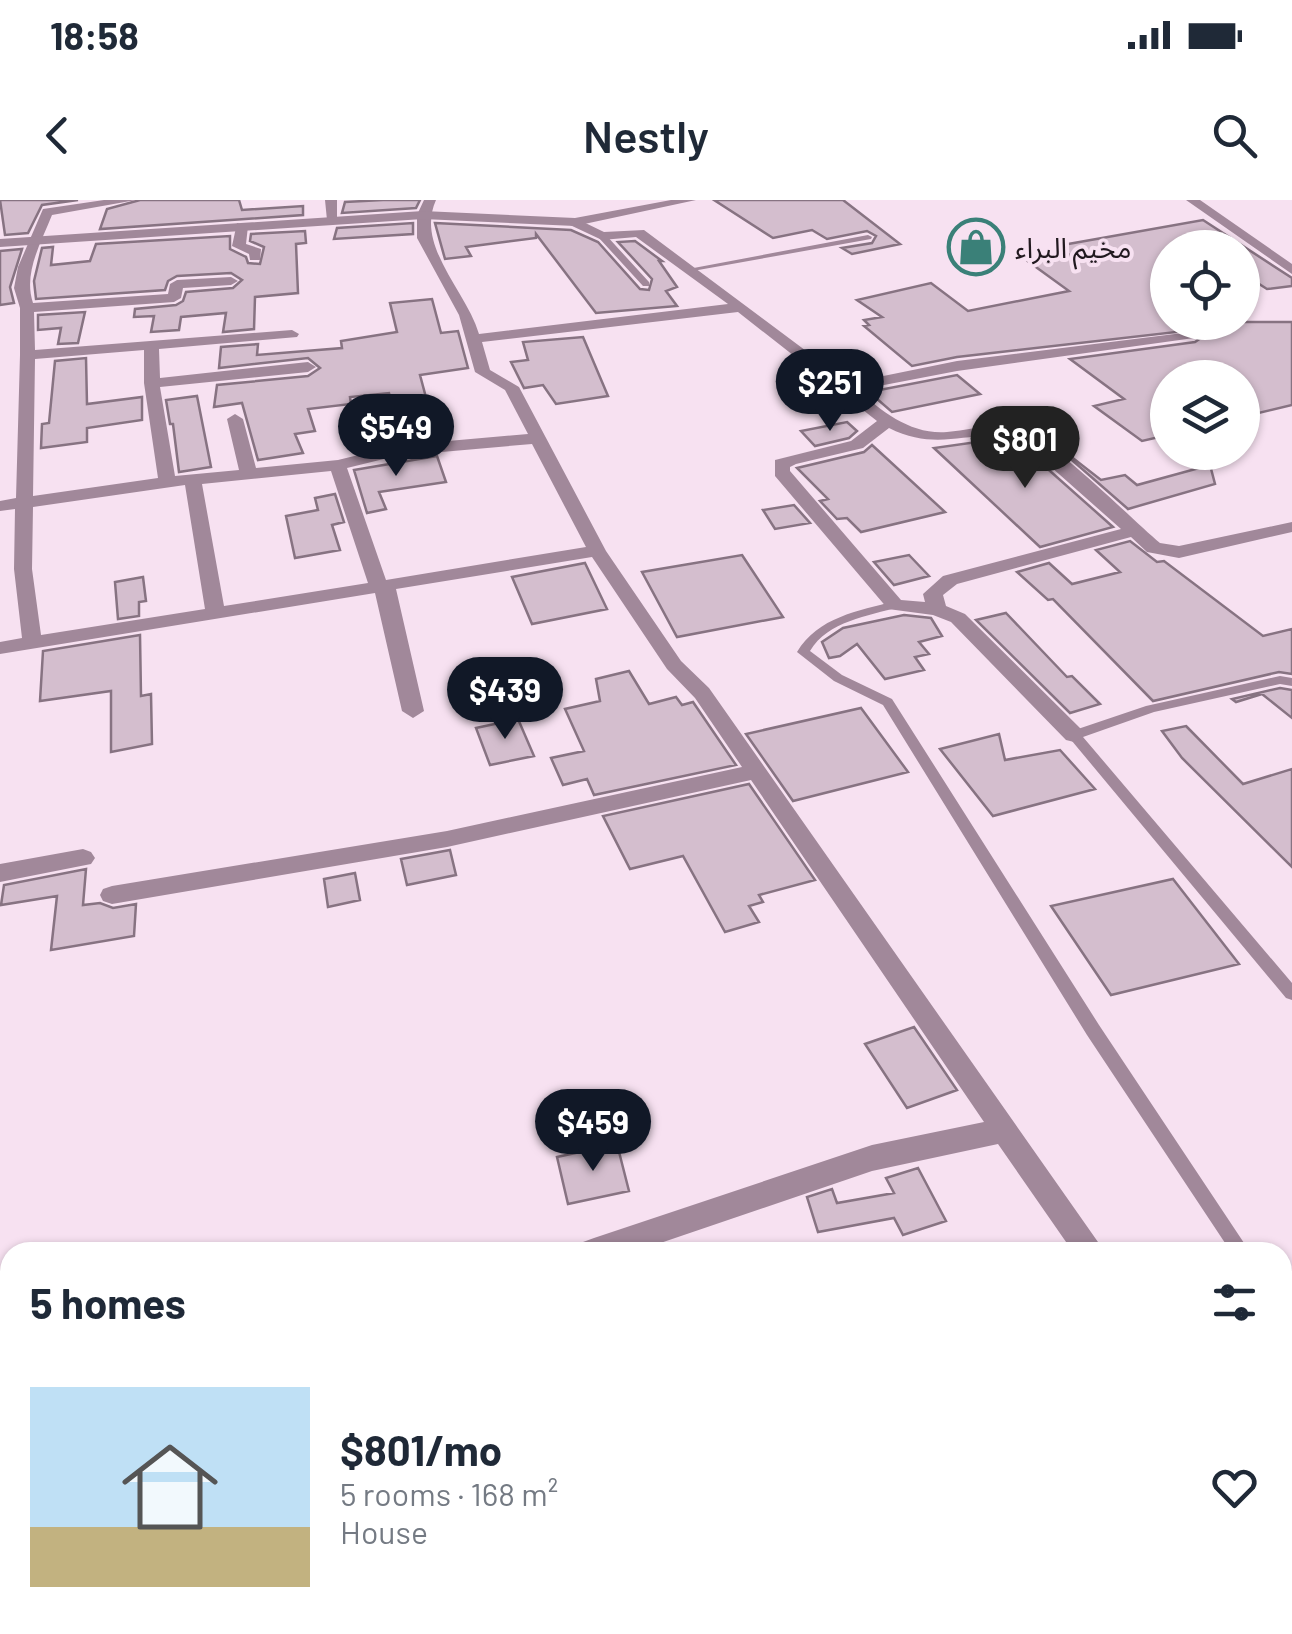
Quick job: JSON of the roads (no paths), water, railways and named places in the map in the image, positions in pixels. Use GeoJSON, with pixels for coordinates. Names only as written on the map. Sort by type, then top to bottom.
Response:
{"type":"FeatureCollection","features":[{"type":"Feature","properties":{"kind":"street"},"geometry":{"type":"LineString","coordinates":[[32,642],[23,569],[26,503],[20,404],[28,355],[27,308],[22,288],[46,206],[130,200]]}},
{"type":"Feature","properties":{"kind":"street"},"geometry":{"type":"LineString","coordinates":[[331,200],[333,220]]}},
{"type":"Feature","properties":{"kind":"street"},"geometry":{"type":"LineString","coordinates":[[0,242],[333,220],[427,208],[574,222],[690,200]]}},
{"type":"Feature","properties":{"kind":"street"},"geometry":{"type":"LineString","coordinates":[[1192,200],[1292,270]]}},
{"type":"Feature","properties":{"kind":"street"},"geometry":{"type":"LineString","coordinates":[[427,208],[424,238],[466,315],[483,372],[512,387],[597,551],[674,666],[702,692],[1083,1242]]}},
{"type":"Feature","properties":{"kind":"street"},"geometry":{"type":"LineString","coordinates":[[574,222],[602,236],[640,233],[742,307],[886,422],[944,438],[994,427],[1009,429],[1031,440],[1154,548],[1180,552],[1292,527]]}},
{"type":"Feature","properties":{"kind":"street"},"geometry":{"type":"LineString","coordinates":[[242,226],[238,246],[256,252],[256,257]]}},
{"type":"Feature","properties":{"kind":"street"},"geometry":{"type":"LineString","coordinates":[[27,308],[174,298],[177,284],[231,281]]}},
{"type":"Feature","properties":{"kind":"street"},"geometry":{"type":"LineString","coordinates":[[471,339],[742,307]]}},
{"type":"Feature","properties":{"kind":"street"},"geometry":{"type":"LineString","coordinates":[[28,355],[292,334]]}},
{"type":"Feature","properties":{"kind":"street"},"geometry":{"type":"LineString","coordinates":[[846,388],[957,366],[1150,340]]}},
{"type":"Feature","properties":{"kind":"street"},"geometry":{"type":"LineString","coordinates":[[151,344],[152,384],[168,482]]}},
{"type":"Feature","properties":{"kind":"street"},"geometry":{"type":"LineString","coordinates":[[152,384],[308,367]]}},
{"type":"Feature","properties":{"kind":"street"},"geometry":{"type":"LineString","coordinates":[[236,419],[249,474]]}},
{"type":"Feature","properties":{"kind":"street"},"geometry":{"type":"LineString","coordinates":[[390,419],[396,451]]}},
{"type":"Feature","properties":{"kind":"street"},"geometry":{"type":"LineString","coordinates":[[886,422],[880,432],[864,441],[781,464],[781,472],[895,605],[936,610],[958,618],[1074,736]]}},
{"type":"Feature","properties":{"kind":"street"},"geometry":{"type":"LineString","coordinates":[[0,506],[168,482],[338,465],[396,451],[541,438]]}},
{"type":"Feature","properties":{"kind":"street"},"geometry":{"type":"LineString","coordinates":[[338,465],[382,588],[413,711]]}},
{"type":"Feature","properties":{"kind":"street"},"geometry":{"type":"LineString","coordinates":[[194,480],[216,614]]}},
{"type":"Feature","properties":{"kind":"street"},"geometry":{"type":"LineString","coordinates":[[936,610],[934,594],[950,580],[1137,530]]}},
{"type":"Feature","properties":{"kind":"street"},"geometry":{"type":"LineString","coordinates":[[0,648],[597,551]]}},
{"type":"Feature","properties":{"kind":"street"},"geometry":{"type":"LineString","coordinates":[[0,572],[23,569]]}},
{"type":"Feature","properties":{"kind":"street"},"geometry":{"type":"LineString","coordinates":[[112,894],[447,839],[754,772]]}},
{"type":"Feature","properties":{"kind":"street"},"geometry":{"type":"LineString","coordinates":[[0,873],[83,858]]}},
{"type":"Feature","properties":{"kind":"street"},"geometry":{"type":"LineString","coordinates":[[624,1242],[872,1158],[1005,1130]]}},
{"type":"Feature","properties":{"kind":"lane"},"geometry":{"type":"LineString","coordinates":[[602,236],[646,284]]}},
{"type":"Feature","properties":{"kind":"lane"},"geometry":{"type":"LineString","coordinates":[[687,270],[868,237]]}},
{"type":"Feature","properties":{"kind":"lane"},"geometry":{"type":"LineString","coordinates":[[895,605],[833,624],[810,636],[803,652],[838,678],[888,702],[1093,1030],[1234,1242]]}},
{"type":"Feature","properties":{"kind":"lane"},"geometry":{"type":"LineString","coordinates":[[1292,682],[1280,680],[1151,709],[1074,736],[1292,994]]}},
{"type":"Feature","properties":{"kind":"place","name":"مخيم البراء"},"geometry":{"type":"Point","coordinates":[976,247]}}]}
